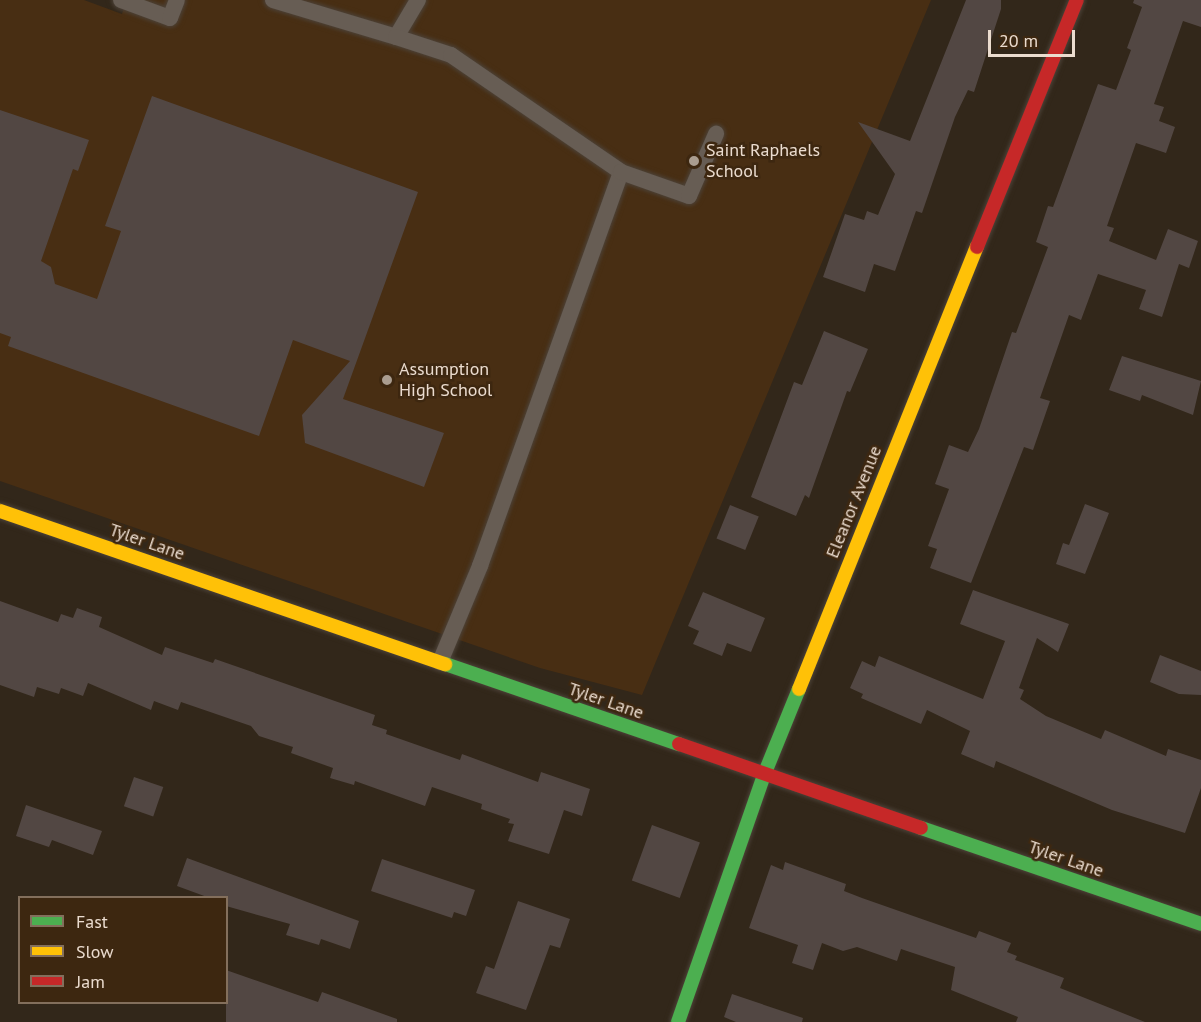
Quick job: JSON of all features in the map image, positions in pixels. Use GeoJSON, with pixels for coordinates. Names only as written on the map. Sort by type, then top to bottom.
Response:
{"type":"FeatureCollection","features":[{"type":"Feature","properties":{"kind":"street","name":"Eleanor Avenue"},"geometry":{"type":"LineString","coordinates":[[678,1022],[764,774],[1077,0]]}},
{"type":"Feature","properties":{"kind":"street","name":"Tyler Lane"},"geometry":{"type":"LineString","coordinates":[[0,511],[1201,924]]}},
{"type":"Feature","properties":{"kind":"lane"},"geometry":{"type":"LineString","coordinates":[[121,0],[170,18],[177,0]]}},
{"type":"Feature","properties":{"kind":"lane"},"geometry":{"type":"LineString","coordinates":[[273,0],[451,55],[621,172],[689,196],[716,134]]}},
{"type":"Feature","properties":{"kind":"lane"},"geometry":{"type":"LineString","coordinates":[[396,37],[418,0]]}},
{"type":"Feature","properties":{"kind":"lane"},"geometry":{"type":"LineString","coordinates":[[440,662],[480,566],[621,172]]}},
{"type":"Feature","properties":{"kind":"shaded area","name":"Assumption High School"},"geometry":{"type":"Polygon","coordinates":[[[0,0],[84,0],[122,14],[127,0],[931,0],[642,695],[540,668],[0,481],[0,0]]]}},
{"type":"Feature","properties":{"kind":"building"},"geometry":{"type":"Polygon","coordinates":[[[966,0],[1001,0],[1001,9],[974,92],[968,90],[955,117],[922,213],[916,211],[895,271],[874,264],[865,292],[823,277],[845,214],[864,220],[867,211],[878,215],[895,174],[858,122],[910,141],[966,0]]]}},
{"type":"Feature","properties":{"kind":"building"},"geometry":{"type":"Polygon","coordinates":[[[1134,0],[1201,0],[1201,27],[1183,21],[1154,104],[1164,107],[1159,121],[1175,127],[1166,153],[1136,143],[1107,226],[1114,228],[1109,241],[1156,260],[1168,229],[1198,241],[1189,268],[1179,264],[1162,317],[1139,309],[1146,290],[1098,274],[1081,320],[1069,315],[1040,398],[1050,401],[1033,450],[1024,447],[971,583],[930,568],[937,549],[928,546],[949,489],[935,484],[949,445],[968,452],[979,429],[1012,332],[1016,333],[1048,247],[1036,242],[1048,206],[1053,207],[1098,84],[1116,90],[1131,50],[1127,48],[1142,7],[1133,3],[1134,0]]]}},
{"type":"Feature","properties":{"kind":"building"},"geometry":{"type":"Polygon","coordinates":[[[152,96],[418,192],[343,399],[444,433],[424,487],[305,443],[302,415],[350,361],[293,340],[259,436],[8,346],[11,337],[0,333],[0,110],[89,140],[78,171],[73,169],[41,261],[51,267],[55,284],[97,299],[121,231],[105,226],[152,96]]]}},
{"type":"Feature","properties":{"kind":"building"},"geometry":{"type":"Polygon","coordinates":[[[824,331],[868,349],[850,392],[847,391],[809,498],[805,495],[796,516],[751,497],[794,382],[802,385],[824,331]]]}},
{"type":"Feature","properties":{"kind":"building"},"geometry":{"type":"Polygon","coordinates":[[[1122,356],[1201,381],[1193,415],[1142,395],[1140,401],[1109,390],[1122,356]]]}},
{"type":"Feature","properties":{"kind":"building"},"geometry":{"type":"Polygon","coordinates":[[[1085,504],[1109,513],[1085,574],[1056,564],[1063,543],[1069,545],[1085,504]]]}},
{"type":"Feature","properties":{"kind":"building"},"geometry":{"type":"Polygon","coordinates":[[[730,505],[759,517],[745,550],[717,538],[730,505]]]}},
{"type":"Feature","properties":{"kind":"building"},"geometry":{"type":"Polygon","coordinates":[[[973,590],[1069,624],[1058,652],[1037,638],[1019,688],[1024,690],[1020,699],[1046,716],[1101,739],[1105,730],[1166,756],[1168,749],[1201,760],[1201,788],[1185,833],[1112,810],[996,761],[994,768],[961,754],[970,731],[927,710],[921,724],[861,698],[863,694],[850,688],[862,661],[875,667],[879,656],[983,699],[1005,641],[960,624],[973,590]]]}},
{"type":"Feature","properties":{"kind":"building"},"geometry":{"type":"Polygon","coordinates":[[[703,592],[765,618],[751,652],[727,643],[722,656],[693,644],[699,631],[688,626],[703,592]]]}},
{"type":"Feature","properties":{"kind":"building"},"geometry":{"type":"Polygon","coordinates":[[[0,601],[58,622],[61,614],[73,618],[77,608],[102,617],[99,627],[162,655],[165,647],[213,663],[215,659],[375,715],[372,725],[387,730],[386,734],[460,760],[462,754],[538,782],[541,772],[590,789],[582,816],[564,810],[549,854],[508,841],[514,824],[508,823],[510,819],[481,809],[482,804],[432,787],[425,806],[355,781],[354,785],[330,778],[333,768],[291,753],[293,747],[259,736],[251,726],[181,702],[178,710],[154,701],[151,710],[88,683],[83,696],[61,688],[59,694],[37,687],[34,697],[0,685],[0,601]]]}},
{"type":"Feature","properties":{"kind":"building"},"geometry":{"type":"Polygon","coordinates":[[[1160,655],[1201,671],[1201,695],[1179,694],[1150,682],[1160,655]]]}},
{"type":"Feature","properties":{"kind":"building"},"geometry":{"type":"Polygon","coordinates":[[[134,777],[163,787],[153,816],[124,806],[134,777]]]}},
{"type":"Feature","properties":{"kind":"building"},"geometry":{"type":"Polygon","coordinates":[[[26,805],[102,831],[93,855],[52,840],[49,847],[16,836],[26,805]]]}},
{"type":"Feature","properties":{"kind":"building"},"geometry":{"type":"Polygon","coordinates":[[[652,825],[700,842],[680,898],[632,880],[652,825]]]}},
{"type":"Feature","properties":{"kind":"building"},"geometry":{"type":"Polygon","coordinates":[[[187,858],[359,921],[350,949],[321,939],[319,945],[286,935],[290,924],[228,907],[228,896],[204,896],[177,886],[187,858]]]}},
{"type":"Feature","properties":{"kind":"building"},"geometry":{"type":"Polygon","coordinates":[[[382,859],[475,890],[466,916],[454,912],[452,918],[371,891],[382,859]]]}},
{"type":"Feature","properties":{"kind":"building"},"geometry":{"type":"Polygon","coordinates":[[[785,862],[846,884],[844,891],[862,898],[976,938],[979,931],[1011,943],[1007,952],[1017,956],[1015,960],[1064,978],[1060,988],[1145,1022],[1016,1022],[1018,1017],[951,990],[955,967],[901,949],[897,961],[857,947],[843,951],[822,943],[813,970],[792,963],[798,945],[749,928],[771,865],[783,870],[785,862]]]}},
{"type":"Feature","properties":{"kind":"building"},"geometry":{"type":"Polygon","coordinates":[[[518,901],[570,919],[560,948],[550,945],[526,1010],[476,993],[486,966],[494,969],[518,901]]]}},
{"type":"Feature","properties":{"kind":"building"},"geometry":{"type":"Polygon","coordinates":[[[228,971],[318,1002],[322,992],[397,1019],[397,1022],[226,1022],[228,971]]]}},
{"type":"Feature","properties":{"kind":"building"},"geometry":{"type":"Polygon","coordinates":[[[732,994],[803,1018],[802,1022],[736,1022],[724,1017],[732,994]]]}},
{"type":"Feature","properties":{"kind":"traffic: fast"},"geometry":{"type":"LineString","coordinates":[[445,664],[679,744]]}},
{"type":"Feature","properties":{"kind":"traffic: fast"},"geometry":{"type":"LineString","coordinates":[[678,1022],[764,775],[799,689]]}},
{"type":"Feature","properties":{"kind":"traffic: fast"},"geometry":{"type":"LineString","coordinates":[[921,828],[1201,924]]}},
{"type":"Feature","properties":{"kind":"traffic: slow"},"geometry":{"type":"LineString","coordinates":[[799,689],[977,247]]}},
{"type":"Feature","properties":{"kind":"traffic: slow"},"geometry":{"type":"LineString","coordinates":[[0,511],[445,664]]}},
{"type":"Feature","properties":{"kind":"traffic: jam"},"geometry":{"type":"LineString","coordinates":[[977,247],[1077,0]]}},
{"type":"Feature","properties":{"kind":"traffic: jam"},"geometry":{"type":"LineString","coordinates":[[679,744],[921,828]]}},
{"type":"Feature","properties":{"kind":"place","name":"Saint Raphaels School"},"geometry":{"type":"Point","coordinates":[694,161]}},
{"type":"Feature","properties":{"kind":"place","name":"Assumption High School"},"geometry":{"type":"Point","coordinates":[387,380]}}]}
